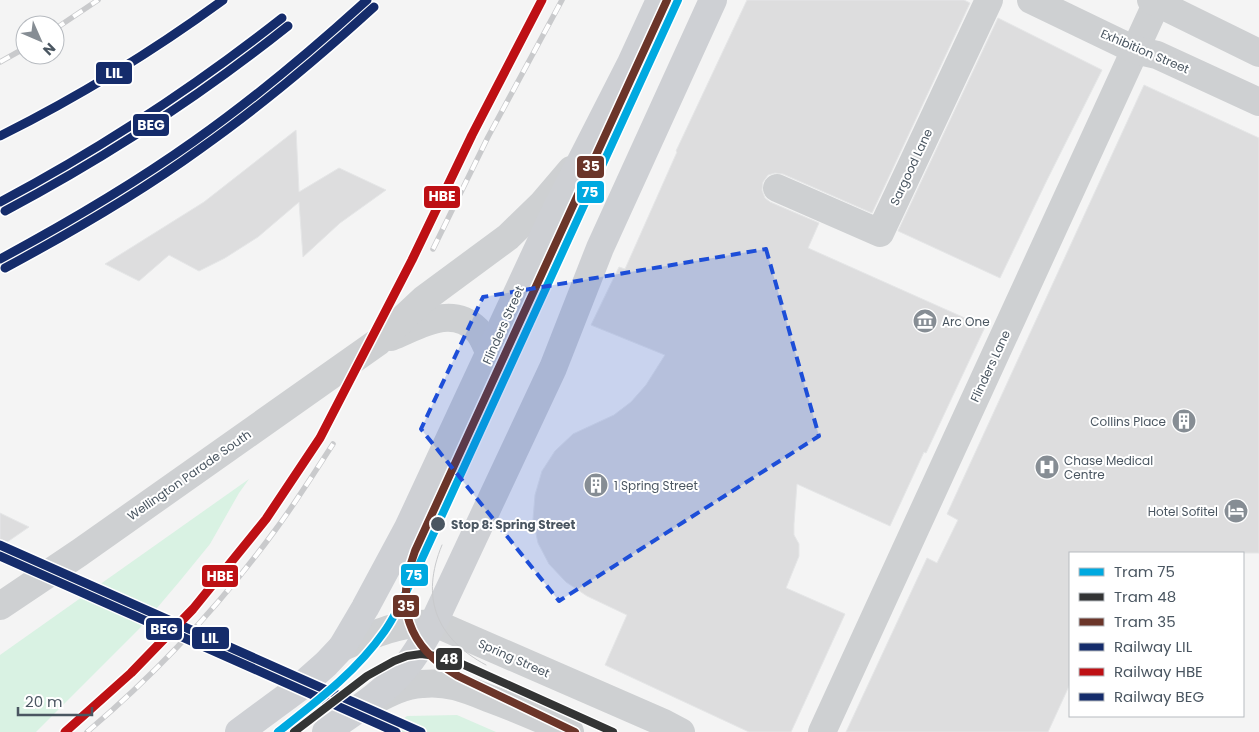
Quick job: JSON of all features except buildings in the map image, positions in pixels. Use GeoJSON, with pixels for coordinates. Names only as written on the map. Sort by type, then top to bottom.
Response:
{"type":"FeatureCollection","features":[{"type":"Feature","properties":{"kind":"main road","name":"Flinders Street"},"geometry":{"type":"LineString","coordinates":[[239,732],[309,680],[342,647],[386,571],[490,354],[530,265],[631,63],[660,0]]}},
{"type":"Feature","properties":{"kind":"main road"},"geometry":{"type":"LineString","coordinates":[[332,727],[399,675],[412,659],[433,624],[553,368],[600,248],[713,0]]}},
{"type":"Feature","properties":{"kind":"street","name":"Sargood Lane"},"geometry":{"type":"LineString","coordinates":[[777,188],[880,233],[989,0]]}},
{"type":"Feature","properties":{"kind":"street","name":"Exhibition Street"},"geometry":{"type":"LineString","coordinates":[[1031,0],[1135,50],[1157,55],[1259,102]]}},
{"type":"Feature","properties":{"kind":"street","name":"Flinders Lane"},"geometry":{"type":"LineString","coordinates":[[822,732],[1135,50],[1155,1]]}},
{"type":"Feature","properties":{"kind":"street"},"geometry":{"type":"LineString","coordinates":[[1155,1],[1250,49],[1223,85]]}},
{"type":"Feature","properties":{"kind":"street","name":"Wellington Parade South"},"geometry":{"type":"LineString","coordinates":[[0,606],[378,342],[424,299],[524,223],[564,178],[589,144]]}},
{"type":"Feature","properties":{"kind":"street","name":"Wellington Parade South"},"geometry":{"type":"LineString","coordinates":[[378,342],[444,317],[455,317],[463,320],[478,331],[490,354]]}},
{"type":"Feature","properties":{"kind":"street","name":"Spring Street"},"geometry":{"type":"LineString","coordinates":[[342,647],[393,628],[433,624],[452,630],[681,732]]}},
{"type":"Feature","properties":{"kind":"street"},"geometry":{"type":"LineString","coordinates":[[332,727],[389,693],[409,686],[435,683],[463,688],[509,705],[570,732]]}},
{"type":"Feature","properties":{"kind":"highlighted area"},"geometry":{"type":"Polygon","coordinates":[[[766,249],[819,436],[559,601],[421,429],[483,297],[766,249]]]}},
{"type":"Feature","properties":{"kind":"green space"},"geometry":{"type":"Polygon","coordinates":[[[249,479],[210,544],[140,628],[36,732],[0,732],[0,655],[249,479]]]}},
{"type":"Feature","properties":{"kind":"green space"},"geometry":{"type":"Polygon","coordinates":[[[457,715],[496,732],[386,732],[407,716],[457,715]]]}},
{"type":"Feature","properties":{"kind":"tram line","name":"35"},"geometry":{"type":"LineString","coordinates":[[575,732],[458,676],[440,664],[416,638],[406,607],[406,590],[415,551],[667,0]]}},
{"type":"Feature","properties":{"kind":"tram line","name":"75"},"geometry":{"type":"LineString","coordinates":[[278,732],[321,698],[348,673],[373,647],[393,618],[415,574],[678,0]]}},
{"type":"Feature","properties":{"kind":"tram line"},"geometry":{"type":"LineString","coordinates":[[442,545],[433,582],[433,599],[437,615],[444,629],[455,642],[486,665]]}},
{"type":"Feature","properties":{"kind":"tram line","name":"48"},"geometry":{"type":"LineString","coordinates":[[294,732],[367,676],[394,661],[407,656],[421,654],[453,660],[613,732]]}},
{"type":"Feature","properties":{"kind":"railway"},"geometry":{"type":"LineString","coordinates":[[65,22],[98,0]]}},
{"type":"Feature","properties":{"kind":"railway"},"geometry":{"type":"LineString","coordinates":[[433,249],[488,137],[562,0]]}},
{"type":"Feature","properties":{"kind":"railway"},"geometry":{"type":"LineString","coordinates":[[0,62],[15,54]]}},
{"type":"Feature","properties":{"kind":"railway"},"geometry":{"type":"LineString","coordinates":[[87,732],[139,686],[211,610],[276,529],[333,444]]}},
{"type":"Feature","properties":{"kind":"rail line","name":"LIL"},"geometry":{"type":"LineString","coordinates":[[0,136],[58,106],[114,73],[169,38],[223,0]]}},
{"type":"Feature","properties":{"kind":"rail line","name":"LIL"},"geometry":{"type":"LineString","coordinates":[[0,259],[99,203],[194,141],[283,73],[367,0]]}},
{"type":"Feature","properties":{"kind":"rail line","name":"HBE"},"geometry":{"type":"LineString","coordinates":[[65,732],[131,673],[193,609],[266,519],[320,438],[412,260],[472,135],[542,0]]}},
{"type":"Feature","properties":{"kind":"rail line","name":"BEG"},"geometry":{"type":"LineString","coordinates":[[5,268],[104,212],[153,182],[200,149],[289,81],[374,7]]}},
{"type":"Feature","properties":{"kind":"rail line","name":"LIL"},"geometry":{"type":"LineString","coordinates":[[0,202],[110,139],[180,93],[282,18]]}},
{"type":"Feature","properties":{"kind":"rail line","name":"BEG"},"geometry":{"type":"LineString","coordinates":[[5,211],[79,170],[151,125],[186,102],[288,26]]}},
{"type":"Feature","properties":{"kind":"rail line","name":"LIL"},"geometry":{"type":"LineString","coordinates":[[0,545],[421,732]]}},
{"type":"Feature","properties":{"kind":"rail line","name":"BEG"},"geometry":{"type":"LineString","coordinates":[[0,556],[396,732]]}},
{"type":"Feature","properties":{"kind":"place","name":"Arc One"},"geometry":{"type":"Point","coordinates":[925,321]}},
{"type":"Feature","properties":{"kind":"place","name":"Collins Place"},"geometry":{"type":"Point","coordinates":[1184,421]}},
{"type":"Feature","properties":{"kind":"place","name":"Chase Medical Centre"},"geometry":{"type":"Point","coordinates":[1047,467]}},
{"type":"Feature","properties":{"kind":"place","name":"1 Spring Street"},"geometry":{"type":"Point","coordinates":[596,485]}},
{"type":"Feature","properties":{"kind":"place","name":"Hotel Sofitel"},"geometry":{"type":"Point","coordinates":[1236,511]}},
{"type":"Feature","properties":{"kind":"place","name":"Stop 8: Spring Street"},"geometry":{"type":"Point","coordinates":[438,524]}}]}
